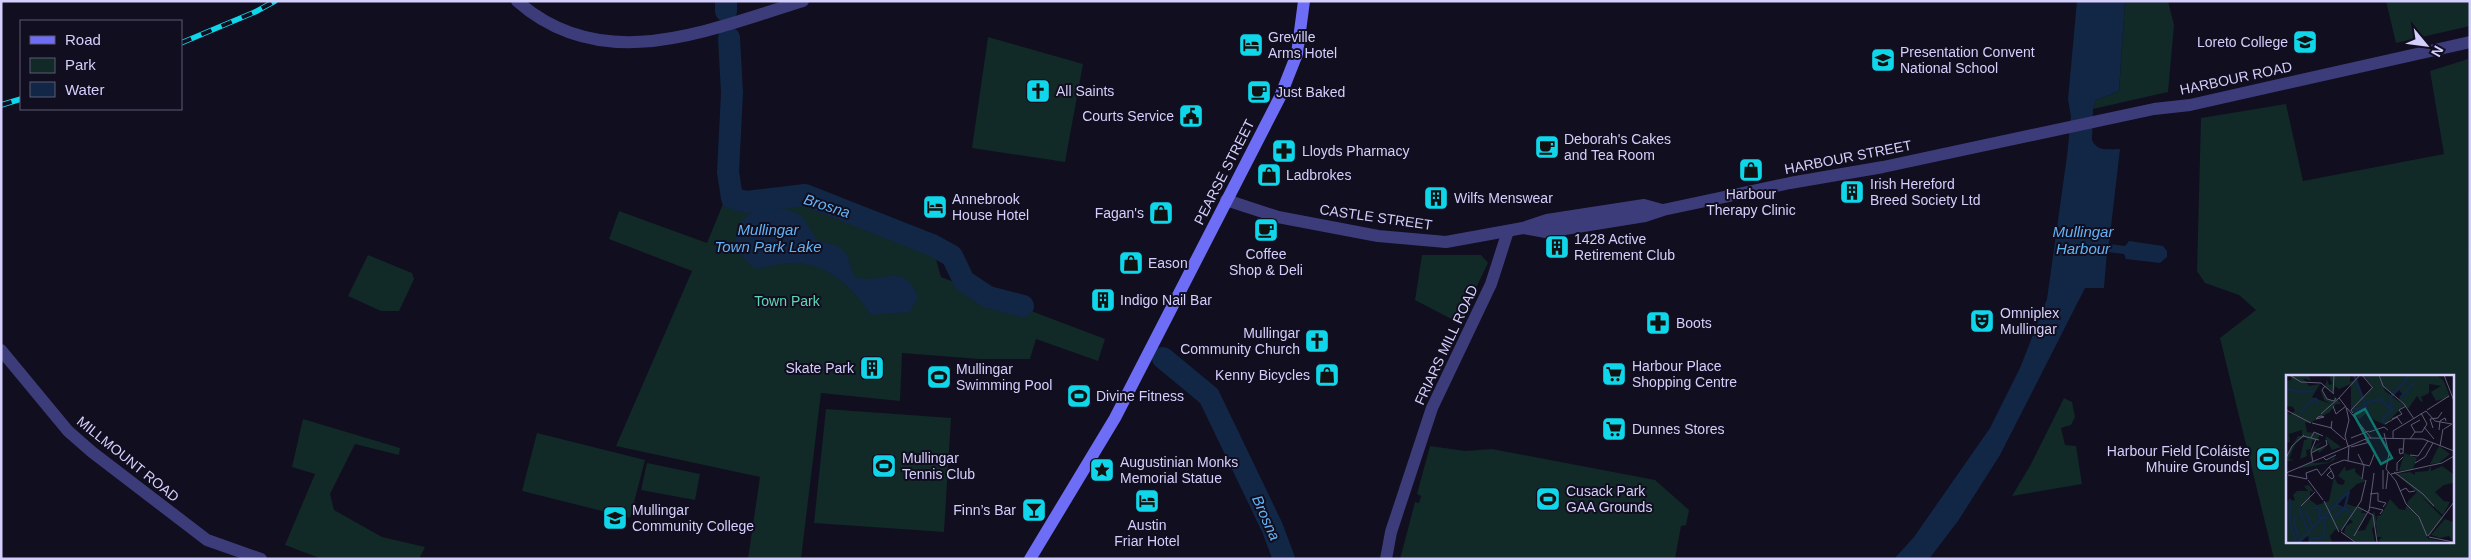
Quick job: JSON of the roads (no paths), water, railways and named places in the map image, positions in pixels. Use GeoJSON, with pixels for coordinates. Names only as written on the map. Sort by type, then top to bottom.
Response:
{"type":"FeatureCollection","features":[{"type":"Feature","properties":{"kind":"main road","name":"PEARSE STREET"},"geometry":{"type":"LineString","coordinates":[[1030,559],[1115,418],[1280,98],[1297,54],[1304,1]]}},
{"type":"Feature","properties":{"kind":"street"},"geometry":{"type":"LineString","coordinates":[[517,1],[544,21],[575,34],[606,42],[636,44],[695,34],[803,1]]}},
{"type":"Feature","properties":{"kind":"street","name":"HARBOUR ROAD"},"geometry":{"type":"LineString","coordinates":[[2039,133],[2154,109],[2190,105],[2470,42]]}},
{"type":"Feature","properties":{"kind":"street","name":"HARBOUR STREET"},"geometry":{"type":"LineString","coordinates":[[1524,228],[1546,232],[1645,216],[1663,210],[1790,183],[1882,167],[2039,133]]}},
{"type":"Feature","properties":{"kind":"street","name":"CASTLE STREET"},"geometry":{"type":"LineString","coordinates":[[1226,200],[1278,217],[1378,236],[1446,242],[1524,228]]}},
{"type":"Feature","properties":{"kind":"street","name":"FRIARS MILL ROAD"},"geometry":{"type":"LineString","coordinates":[[1386,559],[1391,532],[1432,408],[1491,284],[1508,231]]}},
{"type":"Feature","properties":{"kind":"street","name":"MILLMOUNT ROAD"},"geometry":{"type":"LineString","coordinates":[[1,350],[68,430],[92,452],[207,540],[261,559]]}},
{"type":"Feature","properties":{"kind":"water","name":"Mullingar Harbour"},"geometry":{"type":"Polygon","coordinates":[[[2077,1],[2125,1],[2119,91],[2096,100],[2093,109],[2092,140],[2094,144],[2104,149],[2120,149],[2109,244],[2125,246],[2129,241],[2163,246],[2167,251],[2167,257],[2160,263],[2126,259],[2124,254],[2107,252],[2104,288],[2085,288],[2000,455],[1958,521],[1929,559],[1894,559],[1914,537],[1990,428],[2020,368],[2047,299],[2071,117],[2068,99],[2077,1]]]}},
{"type":"Feature","properties":{"kind":"water","name":"Mullingar Town Park Lake"},"geometry":{"type":"Polygon","coordinates":[[[786,209],[801,215],[817,240],[838,246],[847,255],[854,276],[872,279],[897,276],[905,279],[912,285],[918,297],[910,312],[871,315],[849,288],[821,268],[798,263],[756,269],[750,265],[741,255],[735,244],[736,231],[740,224],[758,210],[786,209]]]}},
{"type":"Feature","properties":{"kind":"waterway","name":"Brosna"},"geometry":{"type":"LineString","coordinates":[[726,1],[726,11]]}},
{"type":"Feature","properties":{"kind":"waterway","name":"Brosna"},"geometry":{"type":"LineString","coordinates":[[729,38],[732,93],[728,172],[732,198],[746,202],[805,195],[932,245],[952,256],[964,281],[988,297],[1023,306]]}},
{"type":"Feature","properties":{"kind":"waterway","name":"Brosna"},"geometry":{"type":"LineString","coordinates":[[1163,358],[1209,396],[1272,527],[1284,559]]}},
{"type":"Feature","properties":{"kind":"railway"},"geometry":{"type":"LineString","coordinates":[[182,43],[255,12],[275,1]]}},
{"type":"Feature","properties":{"kind":"railway"},"geometry":{"type":"LineString","coordinates":[[1,105],[20,99]]}},
{"type":"Feature","properties":{"kind":"place","name":"Loreto College"},"geometry":{"type":"Point","coordinates":[2305,42]}},
{"type":"Feature","properties":{"kind":"place","name":"Greville Arms Hotel"},"geometry":{"type":"Point","coordinates":[1251,45]}},
{"type":"Feature","properties":{"kind":"place","name":"Presentation Convent National School"},"geometry":{"type":"Point","coordinates":[1883,60]}},
{"type":"Feature","properties":{"kind":"place","name":"All Saints"},"geometry":{"type":"Point","coordinates":[1038,91]}},
{"type":"Feature","properties":{"kind":"place","name":"Just Baked"},"geometry":{"type":"Point","coordinates":[1259,92]}},
{"type":"Feature","properties":{"kind":"place","name":"Courts Service"},"geometry":{"type":"Point","coordinates":[1191,116]}},
{"type":"Feature","properties":{"kind":"place","name":"Deborah's Cakes and Tea Room"},"geometry":{"type":"Point","coordinates":[1547,147]}},
{"type":"Feature","properties":{"kind":"place","name":"Lloyds Pharmacy"},"geometry":{"type":"Point","coordinates":[1284,151]}},
{"type":"Feature","properties":{"kind":"place","name":"Harbour Therapy Clinic"},"geometry":{"type":"Point","coordinates":[1751,170]}},
{"type":"Feature","properties":{"kind":"place","name":"Ladbrokes"},"geometry":{"type":"Point","coordinates":[1269,175]}},
{"type":"Feature","properties":{"kind":"place","name":"Irish Hereford Breed Society Ltd"},"geometry":{"type":"Point","coordinates":[1852,192]}},
{"type":"Feature","properties":{"kind":"place","name":"Wilfs Menswear"},"geometry":{"type":"Point","coordinates":[1436,198]}},
{"type":"Feature","properties":{"kind":"place","name":"Annebrook House Hotel"},"geometry":{"type":"Point","coordinates":[935,207]}},
{"type":"Feature","properties":{"kind":"place","name":"Fagan's"},"geometry":{"type":"Point","coordinates":[1161,213]}},
{"type":"Feature","properties":{"kind":"place","name":"Coffee Shop & Deli"},"geometry":{"type":"Point","coordinates":[1266,230]}},
{"type":"Feature","properties":{"kind":"place","name":"1428 Active Retirement Club"},"geometry":{"type":"Point","coordinates":[1557,247]}},
{"type":"Feature","properties":{"kind":"place","name":"Eason"},"geometry":{"type":"Point","coordinates":[1131,263]}},
{"type":"Feature","properties":{"kind":"place","name":"Indigo Nail Bar"},"geometry":{"type":"Point","coordinates":[1103,300]}},
{"type":"Feature","properties":{"kind":"place","name":"Omniplex Mullingar"},"geometry":{"type":"Point","coordinates":[1982,321]}},
{"type":"Feature","properties":{"kind":"place","name":"Boots"},"geometry":{"type":"Point","coordinates":[1658,323]}},
{"type":"Feature","properties":{"kind":"place","name":"Mullingar Community Church"},"geometry":{"type":"Point","coordinates":[1317,341]}},
{"type":"Feature","properties":{"kind":"place","name":"Skate Park"},"geometry":{"type":"Point","coordinates":[872,368]}},
{"type":"Feature","properties":{"kind":"place","name":"Harbour Place Shopping Centre"},"geometry":{"type":"Point","coordinates":[1614,374]}},
{"type":"Feature","properties":{"kind":"place","name":"Kenny Bicycles"},"geometry":{"type":"Point","coordinates":[1327,375]}},
{"type":"Feature","properties":{"kind":"place","name":"Mullingar Swimming Pool"},"geometry":{"type":"Point","coordinates":[939,377]}},
{"type":"Feature","properties":{"kind":"place","name":"Divine Fitness"},"geometry":{"type":"Point","coordinates":[1079,396]}},
{"type":"Feature","properties":{"kind":"place","name":"Dunnes Stores"},"geometry":{"type":"Point","coordinates":[1614,429]}},
{"type":"Feature","properties":{"kind":"place","name":"Harbour Field [Coláiste Mhuire Grounds]"},"geometry":{"type":"Point","coordinates":[2268,459]}},
{"type":"Feature","properties":{"kind":"place","name":"Mullingar Tennis Club"},"geometry":{"type":"Point","coordinates":[884,466]}},
{"type":"Feature","properties":{"kind":"place","name":"Augustinian Monks Memorial Statue"},"geometry":{"type":"Point","coordinates":[1102,470]}},
{"type":"Feature","properties":{"kind":"place","name":"Cusack Park GAA Grounds"},"geometry":{"type":"Point","coordinates":[1548,499]}},
{"type":"Feature","properties":{"kind":"place","name":"Austin Friar Hotel"},"geometry":{"type":"Point","coordinates":[1147,501]}},
{"type":"Feature","properties":{"kind":"place","name":"Finn’s Bar"},"geometry":{"type":"Point","coordinates":[1034,510]}},
{"type":"Feature","properties":{"kind":"place","name":"Mullingar Community College"},"geometry":{"type":"Point","coordinates":[615,518]}},
{"type":"Feature","properties":{"kind":"park label","name":"Town Park"},"geometry":{"type":"Point","coordinates":[787,301]}}]}
